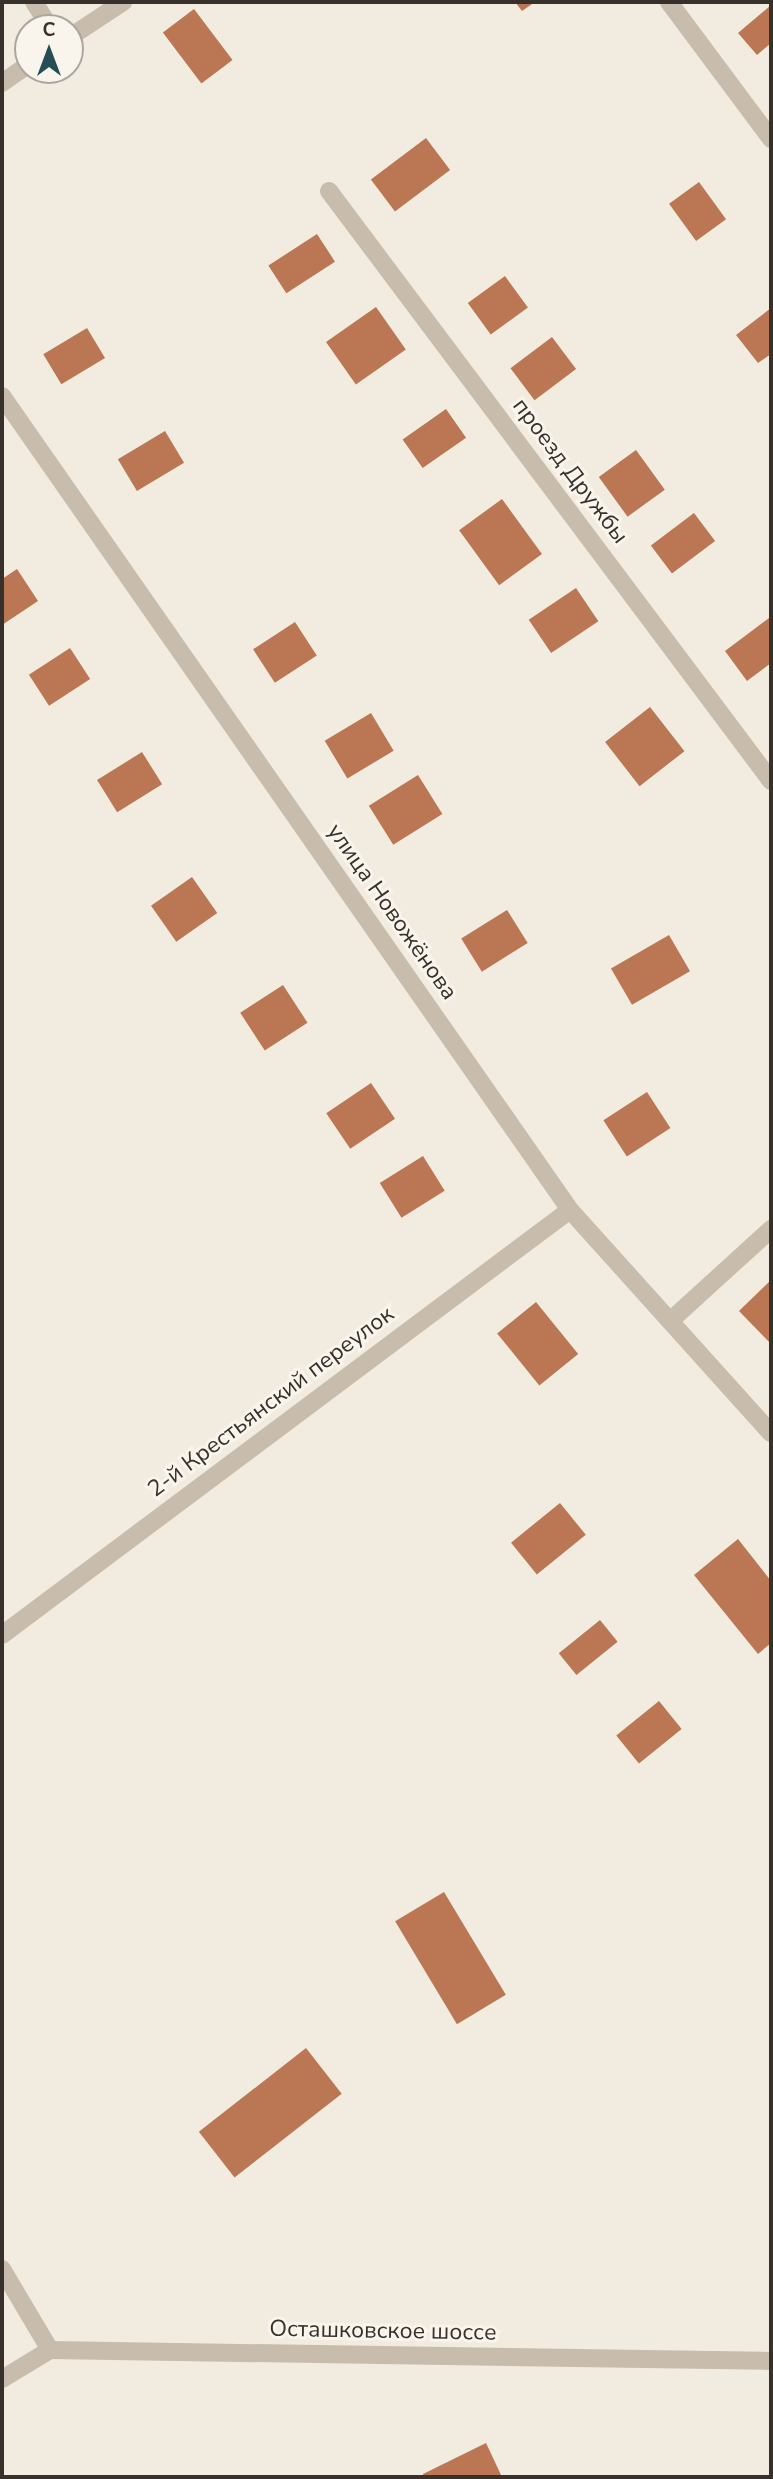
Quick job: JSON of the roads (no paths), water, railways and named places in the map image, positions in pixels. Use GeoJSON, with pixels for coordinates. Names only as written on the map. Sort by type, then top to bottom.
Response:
{"type":"FeatureCollection","features":[{"type":"Feature","properties":{"kind":"street"},"geometry":{"type":"LineString","coordinates":[[84,28],[123,2]]}},
{"type":"Feature","properties":{"kind":"street"},"geometry":{"type":"LineString","coordinates":[[670,2],[771,139]]}},
{"type":"Feature","properties":{"kind":"street","name":"проезд Дружбы"},"geometry":{"type":"LineString","coordinates":[[329,191],[771,781]]}},
{"type":"Feature","properties":{"kind":"street","name":"улица Новожёнова"},"geometry":{"type":"LineString","coordinates":[[2,396],[570,1210],[771,1433]]}},
{"type":"Feature","properties":{"kind":"street","name":"2-й Крестьянский переулок"},"geometry":{"type":"LineString","coordinates":[[2,1634],[570,1210]]}},
{"type":"Feature","properties":{"kind":"street"},"geometry":{"type":"LineString","coordinates":[[670,1321],[771,1229]]}},
{"type":"Feature","properties":{"kind":"street"},"geometry":{"type":"LineString","coordinates":[[2,2269],[50,2350],[2,2379]]}},
{"type":"Feature","properties":{"kind":"street","name":"Осташковское шоссе"},"geometry":{"type":"LineString","coordinates":[[50,2350],[771,2361]]}}]}
